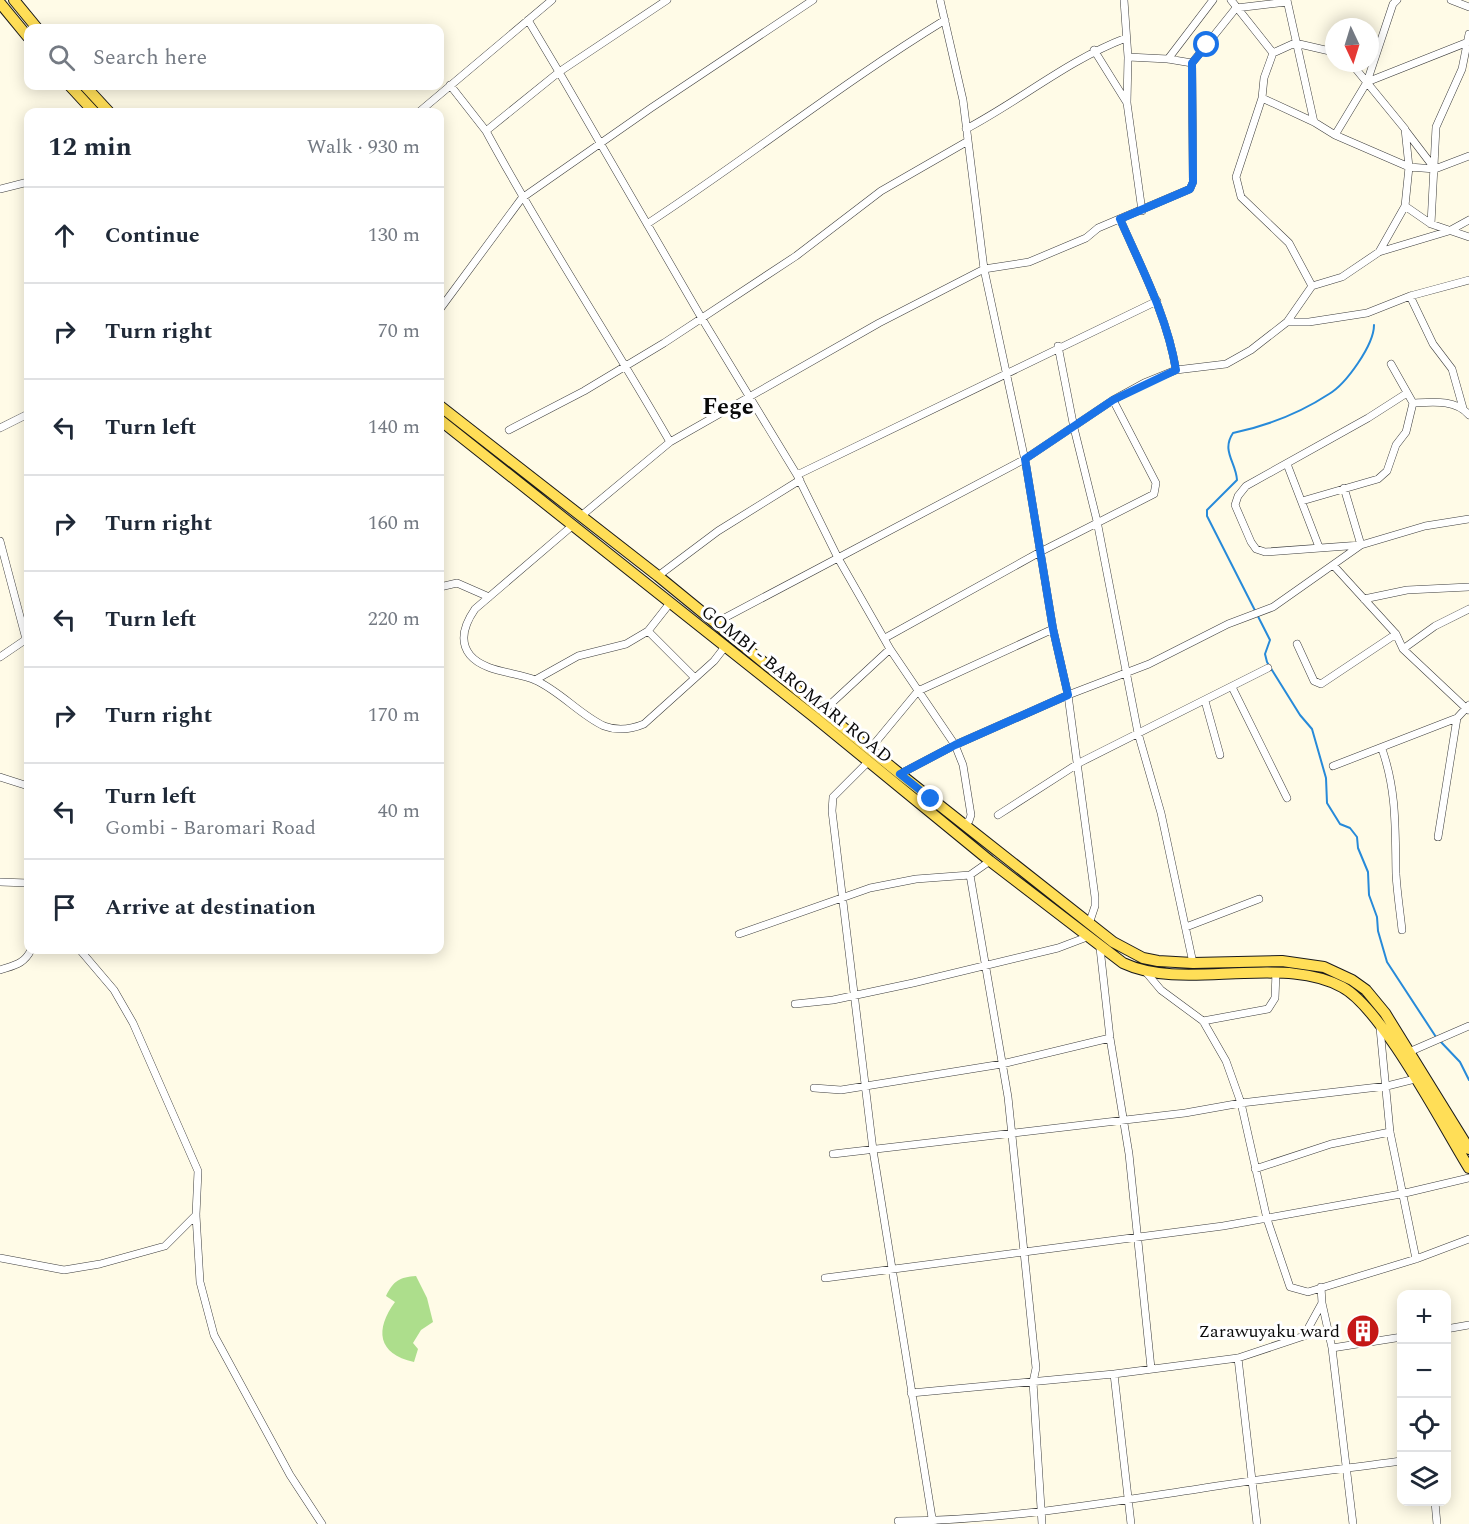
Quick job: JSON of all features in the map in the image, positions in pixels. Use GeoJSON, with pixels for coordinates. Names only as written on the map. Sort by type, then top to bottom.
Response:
{"type":"FeatureCollection","features":[{"type":"Feature","properties":{"kind":"main road"},"geometry":{"type":"LineString","coordinates":[[14,0],[34,24]]}},
{"type":"Feature","properties":{"kind":"main road"},"geometry":{"type":"LineString","coordinates":[[0,3],[24,32]]}},
{"type":"Feature","properties":{"kind":"main road"},"geometry":{"type":"LineString","coordinates":[[74,90],[90,108]]}},
{"type":"Feature","properties":{"kind":"main road"},"geometry":{"type":"LineString","coordinates":[[89,90],[105,108]]}},
{"type":"Feature","properties":{"kind":"main road","name":"GOMBI - BAROMARI ROAD"},"geometry":{"type":"LineString","coordinates":[[444,409],[658,576],[900,774],[990,861],[1100,948],[1123,963],[1145,971],[1192,974],[1276,972],[1314,977],[1344,988],[1368,1009],[1380,1025],[1469,1168]]}},
{"type":"Feature","properties":{"kind":"main road","name":"GOMBI - BAROMARI ROAD"},"geometry":{"type":"LineString","coordinates":[[444,423],[868,762],[1113,942],[1143,958],[1192,963],[1282,961],[1324,967],[1340,973],[1366,990],[1409,1052],[1469,1149]]}},
{"type":"Feature","properties":{"kind":"main road"},"geometry":{"type":"LineString","coordinates":[[637,577],[648,568]]}},
{"type":"Feature","properties":{"kind":"street"},"geometry":{"type":"LineString","coordinates":[[424,108],[552,0]]}},
{"type":"Feature","properties":{"kind":"street"},"geometry":{"type":"LineString","coordinates":[[486,131],[560,72],[667,0]]}},
{"type":"Feature","properties":{"kind":"street"},"geometry":{"type":"LineString","coordinates":[[444,304],[522,198],[813,0]]}},
{"type":"Feature","properties":{"kind":"street"},"geometry":{"type":"LineString","coordinates":[[940,0],[956,65],[984,269],[1025,459],[1053,629],[1068,695],[1079,763],[1082,808],[1095,897],[1095,906],[1089,924]]}},
{"type":"Feature","properties":{"kind":"street"},"geometry":{"type":"LineString","coordinates":[[1124,0],[1128,57],[1127,103],[1142,211]]}},
{"type":"Feature","properties":{"kind":"street"},"geometry":{"type":"LineString","coordinates":[[1168,59],[1213,0]]}},
{"type":"Feature","properties":{"kind":"street"},"geometry":{"type":"LineString","coordinates":[[1231,0],[1273,53]]}},
{"type":"Feature","properties":{"kind":"street"},"geometry":{"type":"LineString","coordinates":[[1335,135],[1367,82],[1393,4],[1397,0]]}},
{"type":"Feature","properties":{"kind":"street"},"geometry":{"type":"LineString","coordinates":[[1451,0],[1469,7]]}},
{"type":"Feature","properties":{"kind":"street"},"geometry":{"type":"LineString","coordinates":[[581,516],[670,442],[879,323],[984,269],[1029,262],[1086,238],[1098,228],[1181,195],[1190,189],[1193,182],[1192,63],[1236,8],[1287,1],[1314,122]]}},
{"type":"Feature","properties":{"kind":"street"},"geometry":{"type":"LineString","coordinates":[[528,20],[798,477],[838,558],[890,649],[955,745],[963,765],[971,815],[969,821],[958,828]]}},
{"type":"Feature","properties":{"kind":"street"},"geometry":{"type":"LineString","coordinates":[[647,224],[715,180],[862,72],[945,20]]}},
{"type":"Feature","properties":{"kind":"street"},"geometry":{"type":"LineString","coordinates":[[966,129],[993,115],[1094,50],[1126,38]]}},
{"type":"Feature","properties":{"kind":"street"},"geometry":{"type":"LineString","coordinates":[[1367,82],[1468,39]]}},
{"type":"Feature","properties":{"kind":"street"},"geometry":{"type":"LineString","coordinates":[[1431,224],[1436,127],[1462,69],[1468,39]]}},
{"type":"Feature","properties":{"kind":"street"},"geometry":{"type":"LineString","coordinates":[[1312,286],[1289,243],[1241,196],[1236,177],[1262,98],[1266,71],[1273,53],[1295,43],[1325,50]]}},
{"type":"Feature","properties":{"kind":"street"},"geometry":{"type":"LineString","coordinates":[[1094,50],[1127,103]]}},
{"type":"Feature","properties":{"kind":"street"},"geometry":{"type":"LineString","coordinates":[[1128,57],[1192,63]]}},
{"type":"Feature","properties":{"kind":"street"},"geometry":{"type":"LineString","coordinates":[[1462,69],[1469,74]]}},
{"type":"Feature","properties":{"kind":"street"},"geometry":{"type":"LineString","coordinates":[[1359,72],[1435,169]]}},
{"type":"Feature","properties":{"kind":"street"},"geometry":{"type":"LineString","coordinates":[[450,85],[486,131],[522,198],[626,364],[670,442]]}},
{"type":"Feature","properties":{"kind":"street"},"geometry":{"type":"LineString","coordinates":[[1262,98],[1314,122],[1335,135],[1409,167],[1435,169],[1469,156]]}},
{"type":"Feature","properties":{"kind":"street"},"geometry":{"type":"LineString","coordinates":[[1379,252],[1405,207],[1409,167],[1405,129]]}},
{"type":"Feature","properties":{"kind":"street"},"geometry":{"type":"LineString","coordinates":[[509,430],[584,391],[702,317],[796,256],[881,191],[968,141]]}},
{"type":"Feature","properties":{"kind":"street"},"geometry":{"type":"LineString","coordinates":[[0,189],[24,183]]}},
{"type":"Feature","properties":{"kind":"street"},"geometry":{"type":"LineString","coordinates":[[1405,207],[1431,224],[1469,237]]}},
{"type":"Feature","properties":{"kind":"street"},"geometry":{"type":"LineString","coordinates":[[1120,219],[1157,301],[1171,339],[1176,370]]}},
{"type":"Feature","properties":{"kind":"street"},"geometry":{"type":"LineString","coordinates":[[715,623],[1025,459],[1113,400],[1176,370],[1226,364],[1251,350],[1287,322],[1312,286],[1342,277],[1379,252],[1449,231],[1469,220]]}},
{"type":"Feature","properties":{"kind":"street"},"geometry":{"type":"LineString","coordinates":[[1287,322],[1309,322],[1367,314],[1410,296],[1469,280]]}},
{"type":"Feature","properties":{"kind":"street"},"geometry":{"type":"LineString","coordinates":[[1410,296],[1430,338],[1452,369],[1463,408],[1469,415]]}},
{"type":"Feature","properties":{"kind":"street"},"geometry":{"type":"LineString","coordinates":[[658,576],[718,531],[798,477],[1058,346],[1157,301]]}},
{"type":"Feature","properties":{"kind":"street"},"geometry":{"type":"LineString","coordinates":[[1058,346],[1074,428],[1097,521],[1138,733],[1161,813],[1192,963]]}},
{"type":"Feature","properties":{"kind":"street"},"geometry":{"type":"LineString","coordinates":[[1302,501],[1378,479],[1387,471],[1396,445],[1406,432],[1413,403],[1390,364]]}},
{"type":"Feature","properties":{"kind":"street"},"geometry":{"type":"LineString","coordinates":[[1407,393],[1246,486],[1238,496],[1235,505],[1256,549],[1265,552],[1361,545],[1425,526],[1469,519]]}},
{"type":"Feature","properties":{"kind":"street"},"geometry":{"type":"LineString","coordinates":[[885,638],[1097,521],[1154,494],[1156,489],[1113,400]]}},
{"type":"Feature","properties":{"kind":"street"},"geometry":{"type":"LineString","coordinates":[[1413,403],[1447,403],[1463,408]]}},
{"type":"Feature","properties":{"kind":"street"},"geometry":{"type":"LineString","coordinates":[[0,428],[24,416]]}},
{"type":"Feature","properties":{"kind":"street"},"geometry":{"type":"LineString","coordinates":[[1287,464],[1319,547]]}},
{"type":"Feature","properties":{"kind":"street"},"geometry":{"type":"LineString","coordinates":[[1344,488],[1361,545]]}},
{"type":"Feature","properties":{"kind":"street"},"geometry":{"type":"LineString","coordinates":[[572,526],[489,597],[466,622],[464,636],[470,655],[481,663],[535,680],[605,726],[631,730],[644,724],[724,648]]}},
{"type":"Feature","properties":{"kind":"street"},"geometry":{"type":"LineString","coordinates":[[0,541],[24,628]]}},
{"type":"Feature","properties":{"kind":"street"},"geometry":{"type":"LineString","coordinates":[[900,774],[955,745],[1068,695],[1127,672],[1228,624],[1273,607],[1361,545]]}},
{"type":"Feature","properties":{"kind":"street"},"geometry":{"type":"LineString","coordinates":[[1333,766],[1382,749],[1457,718],[1468,708],[1402,649],[1396,634],[1334,566]]}},
{"type":"Feature","properties":{"kind":"street"},"geometry":{"type":"LineString","coordinates":[[444,586],[457,583],[489,597]]}},
{"type":"Feature","properties":{"kind":"street"},"geometry":{"type":"LineString","coordinates":[[1364,599],[1407,590],[1469,587]]}},
{"type":"Feature","properties":{"kind":"street"},"geometry":{"type":"LineString","coordinates":[[535,680],[578,656],[626,644],[648,631],[670,603]]}},
{"type":"Feature","properties":{"kind":"street"},"geometry":{"type":"LineString","coordinates":[[1402,649],[1435,626],[1469,609]]}},
{"type":"Feature","properties":{"kind":"street"},"geometry":{"type":"LineString","coordinates":[[870,749],[918,691],[1053,629]]}},
{"type":"Feature","properties":{"kind":"street"},"geometry":{"type":"LineString","coordinates":[[648,631],[695,678]]}},
{"type":"Feature","properties":{"kind":"street"},"geometry":{"type":"LineString","coordinates":[[1297,644],[1314,681],[1321,684],[1396,634]]}},
{"type":"Feature","properties":{"kind":"street"},"geometry":{"type":"LineString","coordinates":[[0,657],[24,641]]}},
{"type":"Feature","properties":{"kind":"street"},"geometry":{"type":"LineString","coordinates":[[823,711],[890,649]]}},
{"type":"Feature","properties":{"kind":"street"},"geometry":{"type":"LineString","coordinates":[[998,815],[1079,763],[1268,668]]}},
{"type":"Feature","properties":{"kind":"street"},"geometry":{"type":"LineString","coordinates":[[1232,687],[1287,798]]}},
{"type":"Feature","properties":{"kind":"street"},"geometry":{"type":"LineString","coordinates":[[1205,701],[1220,755]]}},
{"type":"Feature","properties":{"kind":"street"},"geometry":{"type":"LineString","coordinates":[[1438,837],[1457,718]]}},
{"type":"Feature","properties":{"kind":"street"},"geometry":{"type":"LineString","coordinates":[[1382,749],[1392,778],[1395,802],[1396,877],[1402,930]]}},
{"type":"Feature","properties":{"kind":"street"},"geometry":{"type":"LineString","coordinates":[[868,762],[833,797],[832,811],[873,1150],[894,1270],[910,1393],[933,1522]]}},
{"type":"Feature","properties":{"kind":"street"},"geometry":{"type":"LineString","coordinates":[[0,777],[24,785]]}},
{"type":"Feature","properties":{"kind":"street"},"geometry":{"type":"LineString","coordinates":[[739,934],[841,897],[894,883],[970,875],[990,861]]}},
{"type":"Feature","properties":{"kind":"street"},"geometry":{"type":"LineString","coordinates":[[970,875],[1012,1135],[1036,1368],[1033,1382],[1042,1524]]}},
{"type":"Feature","properties":{"kind":"street"},"geometry":{"type":"LineString","coordinates":[[0,882],[24,883]]}},
{"type":"Feature","properties":{"kind":"street"},"geometry":{"type":"LineString","coordinates":[[1186,927],[1259,899]]}},
{"type":"Feature","properties":{"kind":"street"},"geometry":{"type":"LineString","coordinates":[[795,1004],[833,1000],[1058,948],[1087,937]]}},
{"type":"Feature","properties":{"kind":"street"},"geometry":{"type":"LineString","coordinates":[[1100,948],[1110,1038],[1124,1119],[1151,1368]]}},
{"type":"Feature","properties":{"kind":"street"},"geometry":{"type":"LineString","coordinates":[[0,970],[18,965],[27,959],[29,954]]}},
{"type":"Feature","properties":{"kind":"street"},"geometry":{"type":"LineString","coordinates":[[83,954],[114,990],[133,1023],[198,1171],[196,1215],[200,1282],[214,1335],[290,1475],[322,1524]]}},
{"type":"Feature","properties":{"kind":"street"},"geometry":{"type":"LineString","coordinates":[[1145,971],[1161,990],[1203,1021],[1226,1061],[1241,1103],[1267,1219],[1290,1287],[1308,1292],[1416,1259],[1469,1239]]}},
{"type":"Feature","properties":{"kind":"street"},"geometry":{"type":"LineString","coordinates":[[1203,1021],[1268,1009],[1275,998],[1276,972]]}},
{"type":"Feature","properties":{"kind":"street"},"geometry":{"type":"LineString","coordinates":[[1380,1025],[1390,1132],[1416,1259]]}},
{"type":"Feature","properties":{"kind":"street"},"geometry":{"type":"LineString","coordinates":[[1409,1052],[1469,1026]]}},
{"type":"Feature","properties":{"kind":"street"},"geometry":{"type":"LineString","coordinates":[[814,1088],[842,1090],[1002,1064],[1110,1038]]}},
{"type":"Feature","properties":{"kind":"street"},"geometry":{"type":"LineString","coordinates":[[832,1154],[1012,1135],[1185,1113],[1241,1103],[1387,1086],[1414,1079]]}},
{"type":"Feature","properties":{"kind":"street"},"geometry":{"type":"LineString","coordinates":[[1255,1169],[1331,1144],[1390,1132]]}},
{"type":"Feature","properties":{"kind":"street"},"geometry":{"type":"LineString","coordinates":[[825,1278],[1267,1219],[1401,1194],[1469,1178]]}},
{"type":"Feature","properties":{"kind":"street"},"geometry":{"type":"LineString","coordinates":[[0,1258],[64,1270],[100,1264],[165,1246],[196,1215]]}},
{"type":"Feature","properties":{"kind":"street"},"geometry":{"type":"LineString","coordinates":[[1321,1287],[1322,1303],[1332,1348],[1353,1524]]}},
{"type":"Feature","properties":{"kind":"street"},"geometry":{"type":"LineString","coordinates":[[910,1393],[1114,1374],[1238,1358],[1304,1336],[1322,1303]]}},
{"type":"Feature","properties":{"kind":"street"},"geometry":{"type":"LineString","coordinates":[[1451,1328],[1469,1325]]}},
{"type":"Feature","properties":{"kind":"street"},"geometry":{"type":"LineString","coordinates":[[1332,1348],[1397,1338]]}},
{"type":"Feature","properties":{"kind":"street"},"geometry":{"type":"LineString","coordinates":[[1238,1358],[1257,1524]]}},
{"type":"Feature","properties":{"kind":"street"},"geometry":{"type":"LineString","coordinates":[[1114,1374],[1131,1524]]}},
{"type":"Feature","properties":{"kind":"street"},"geometry":{"type":"LineString","coordinates":[[898,1521],[933,1522],[1041,1513],[1252,1480],[1397,1462]]}},
{"type":"Feature","properties":{"kind":"street"},"geometry":{"type":"LineString","coordinates":[[1435,1506],[1437,1524]]}},
{"type":"Feature","properties":{"kind":"green space"},"geometry":{"type":"Polygon","coordinates":[[[416,1276],[427,1298],[433,1322],[421,1330],[413,1343],[418,1349],[414,1362],[402,1358],[386,1347],[382,1331],[384,1322],[395,1302],[386,1296],[389,1291],[394,1283],[406,1277],[416,1276]]]}},
{"type":"Feature","properties":{"kind":"waterway"},"geometry":{"type":"LineString","coordinates":[[1374,325],[1364,353],[1351,373],[1336,389],[1295,413],[1258,427],[1233,433],[1228,445],[1237,480],[1207,510],[1207,516],[1270,640],[1265,654],[1267,662],[1300,715],[1312,729],[1326,778],[1327,803],[1340,824],[1350,828],[1357,837],[1358,848],[1368,872],[1369,895],[1377,917],[1378,931],[1387,962],[1436,1037]]}},
{"type":"Feature","properties":{"kind":"waterway"},"geometry":{"type":"LineString","coordinates":[[1440,1041],[1460,1062],[1469,1080]]}},
{"type":"Feature","properties":{"kind":"place","name":"Zarawuyaku ward"},"geometry":{"type":"Point","coordinates":[1363,1331]}},
{"type":"Feature","properties":{"kind":"district","name":"Fege"},"geometry":{"type":"Point","coordinates":[728,406]}},
{"type":"Feature","properties":{"kind":"route"},"geometry":{"type":"LineString","coordinates":[[931,799],[900,774],[955,745],[1068,695],[1053,629],[1025,459],[1113,400],[1143,383],[1176,370],[1171,339],[1157,301],[1120,219],[1181,195],[1190,189],[1193,182],[1195,122],[1192,63],[1207,45]]}}]}
